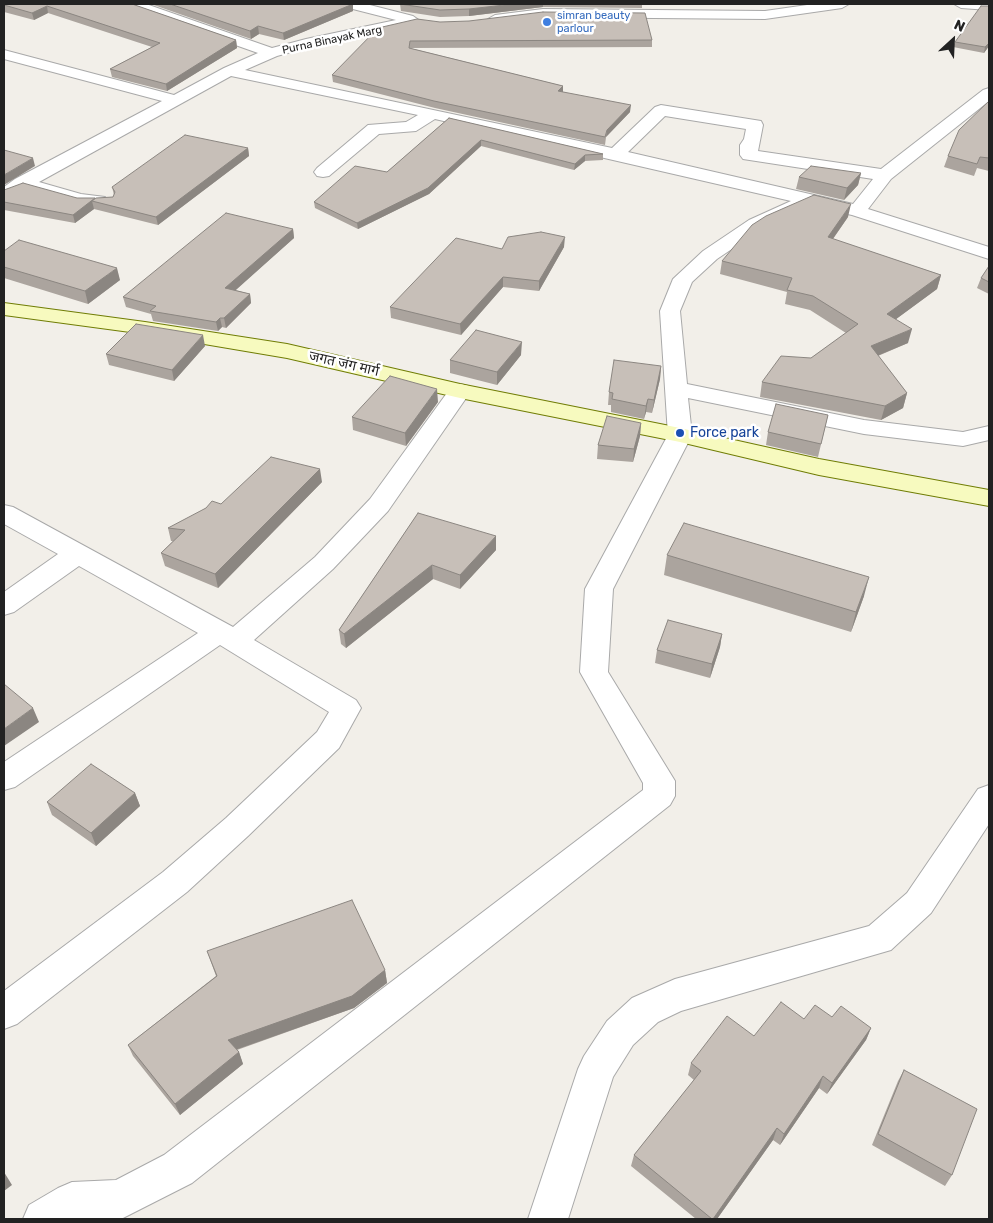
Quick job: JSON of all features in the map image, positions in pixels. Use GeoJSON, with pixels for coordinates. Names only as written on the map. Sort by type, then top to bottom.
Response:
{"type":"FeatureCollection","features":[{"type":"Feature","properties":{"kind":"street"},"geometry":{"type":"LineString","coordinates":[[133,4],[272,53]]}},
{"type":"Feature","properties":{"kind":"street","name":"Purna Binayak Marg"},"geometry":{"type":"LineString","coordinates":[[4,194],[229,71],[272,53],[306,43],[421,21],[350,4]]}},
{"type":"Feature","properties":{"kind":"street"},"geometry":{"type":"LineString","coordinates":[[477,21],[547,8],[765,15],[842,4]]}},
{"type":"Feature","properties":{"kind":"street"},"geometry":{"type":"LineString","coordinates":[[961,4],[989,6]]}},
{"type":"Feature","properties":{"kind":"street"},"geometry":{"type":"LineString","coordinates":[[4,54],[176,100]]}},
{"type":"Feature","properties":{"kind":"street"},"geometry":{"type":"LineString","coordinates":[[229,71],[432,113],[857,211],[989,253]]}},
{"type":"Feature","properties":{"kind":"street"},"geometry":{"type":"LineString","coordinates":[[857,211],[885,175],[989,93]]}},
{"type":"Feature","properties":{"kind":"street"},"geometry":{"type":"LineString","coordinates":[[615,155],[661,110],[755,124],[753,139],[749,145],[750,155],[885,175]]}},
{"type":"Feature","properties":{"kind":"street"},"geometry":{"type":"LineString","coordinates":[[323,172],[374,129],[410,127],[432,113]]}},
{"type":"Feature","properties":{"kind":"street"},"geometry":{"type":"LineString","coordinates":[[22,183],[80,199],[106,201]]}},
{"type":"Feature","properties":{"kind":"street"},"geometry":{"type":"LineString","coordinates":[[43,1219],[72,1202],[119,1200],[178,1169],[659,796],[660,781],[635,744],[594,672],[599,589],[680,435],[670,311],[683,279],[710,255],[756,224],[809,200]]}},
{"type":"Feature","properties":{"kind":"street","name":"जगत जंग मार्ग"},"geometry":{"type":"LineString","coordinates":[[4,309],[146,328],[288,351],[460,391],[680,435],[820,467],[989,498]]}},
{"type":"Feature","properties":{"kind":"street"},"geometry":{"type":"LineString","coordinates":[[677,389],[864,427],[963,438],[989,433]]}},
{"type":"Feature","properties":{"kind":"street"},"geometry":{"type":"LineString","coordinates":[[4,778],[227,636],[324,563],[378,505],[460,391]]}},
{"type":"Feature","properties":{"kind":"street"},"geometry":{"type":"LineString","coordinates":[[4,513],[76,555],[227,636],[346,708],[328,740],[237,828],[175,882],[4,1012]]}},
{"type":"Feature","properties":{"kind":"street"},"geometry":{"type":"LineString","coordinates":[[4,605],[76,555]]}},
{"type":"Feature","properties":{"kind":"street"},"geometry":{"type":"LineString","coordinates":[[548,1219],[597,1069],[620,1033],[645,1010],[675,996],[879,938],[919,903],[989,798]]}},
{"type":"Feature","properties":{"kind":"building"},"geometry":{"type":"Polygon","coordinates":[[[4,4],[132,4],[236,40],[166,84],[110,69],[160,43],[47,6],[32,13],[4,4]]]}},
{"type":"Feature","properties":{"kind":"building"},"geometry":{"type":"Polygon","coordinates":[[[170,4],[353,4],[283,33],[258,26],[250,31],[170,4]]]}},
{"type":"Feature","properties":{"kind":"building"},"geometry":{"type":"Polygon","coordinates":[[[400,4],[513,4],[440,10],[400,4]]]}},
{"type":"Feature","properties":{"kind":"building"},"geometry":{"type":"Polygon","coordinates":[[[981,6],[989,6],[989,43],[985,47],[955,42],[981,6]]]}},
{"type":"Feature","properties":{"kind":"building"},"geometry":{"type":"Polygon","coordinates":[[[543,12],[645,13],[652,40],[410,41],[409,48],[563,86],[558,91],[631,105],[607,130],[605,137],[434,101],[332,75],[378,28],[417,19],[440,22],[469,21],[543,12]]]}},
{"type":"Feature","properties":{"kind":"building"},"geometry":{"type":"Polygon","coordinates":[[[989,101],[989,158],[980,157],[977,164],[948,156],[959,130],[989,101]]]}},
{"type":"Feature","properties":{"kind":"building"},"geometry":{"type":"Polygon","coordinates":[[[449,118],[603,154],[585,155],[575,164],[481,140],[428,188],[357,223],[314,202],[355,166],[387,172],[449,118]]]}},
{"type":"Feature","properties":{"kind":"building"},"geometry":{"type":"Polygon","coordinates":[[[185,135],[248,148],[156,217],[92,201],[96,198],[113,197],[115,192],[112,187],[185,135]]]}},
{"type":"Feature","properties":{"kind":"building"},"geometry":{"type":"Polygon","coordinates":[[[4,150],[33,158],[4,175],[4,150]]]}},
{"type":"Feature","properties":{"kind":"building"},"geometry":{"type":"Polygon","coordinates":[[[811,166],[861,173],[847,188],[799,177],[811,166]]]}},
{"type":"Feature","properties":{"kind":"building"},"geometry":{"type":"Polygon","coordinates":[[[23,183],[77,198],[95,198],[73,215],[4,202],[4,190],[23,183]]]}},
{"type":"Feature","properties":{"kind":"building"},"geometry":{"type":"Polygon","coordinates":[[[814,195],[851,204],[828,237],[941,275],[887,314],[912,329],[871,346],[907,393],[885,406],[762,382],[781,356],[811,358],[858,324],[813,296],[787,290],[792,278],[722,261],[752,225],[766,216],[814,195]]]}},
{"type":"Feature","properties":{"kind":"building"},"geometry":{"type":"Polygon","coordinates":[[[226,213],[293,229],[225,288],[250,294],[224,318],[220,318],[216,322],[150,311],[156,306],[123,297],[226,213]]]}},
{"type":"Feature","properties":{"kind":"building"},"geometry":{"type":"Polygon","coordinates":[[[541,232],[565,237],[539,281],[503,277],[460,324],[390,307],[456,238],[502,249],[508,237],[541,232]]]}},
{"type":"Feature","properties":{"kind":"building"},"geometry":{"type":"Polygon","coordinates":[[[19,240],[117,268],[85,291],[4,267],[4,251],[19,240]]]}},
{"type":"Feature","properties":{"kind":"building"},"geometry":{"type":"Polygon","coordinates":[[[989,266],[989,282],[981,278],[989,266]]]}},
{"type":"Feature","properties":{"kind":"building"},"geometry":{"type":"Polygon","coordinates":[[[136,324],[203,335],[172,370],[106,354],[136,324]]]}},
{"type":"Feature","properties":{"kind":"building"},"geometry":{"type":"Polygon","coordinates":[[[476,330],[522,342],[497,372],[450,360],[476,330]]]}},
{"type":"Feature","properties":{"kind":"building"},"geometry":{"type":"Polygon","coordinates":[[[614,360],[661,366],[654,400],[648,399],[646,406],[612,399],[613,393],[609,392],[614,360]]]}},
{"type":"Feature","properties":{"kind":"building"},"geometry":{"type":"Polygon","coordinates":[[[390,376],[437,389],[405,433],[352,417],[390,376]]]}},
{"type":"Feature","properties":{"kind":"building"},"geometry":{"type":"Polygon","coordinates":[[[776,404],[828,415],[821,444],[768,432],[776,404]]]}},
{"type":"Feature","properties":{"kind":"building"},"geometry":{"type":"Polygon","coordinates":[[[607,416],[641,423],[634,449],[598,445],[607,416]]]}},
{"type":"Feature","properties":{"kind":"building"},"geometry":{"type":"Polygon","coordinates":[[[271,457],[320,469],[215,574],[161,553],[185,530],[168,528],[206,508],[212,501],[221,504],[271,457]]]}},
{"type":"Feature","properties":{"kind":"building"},"geometry":{"type":"Polygon","coordinates":[[[418,513],[496,536],[460,575],[432,565],[344,634],[339,630],[418,513]]]}},
{"type":"Feature","properties":{"kind":"building"},"geometry":{"type":"Polygon","coordinates":[[[684,523],[869,577],[856,612],[667,555],[684,523]]]}},
{"type":"Feature","properties":{"kind":"building"},"geometry":{"type":"Polygon","coordinates":[[[668,620],[722,634],[712,664],[657,650],[668,620]]]}},
{"type":"Feature","properties":{"kind":"building"},"geometry":{"type":"Polygon","coordinates":[[[4,684],[33,708],[4,729],[4,684]]]}},
{"type":"Feature","properties":{"kind":"building"},"geometry":{"type":"Polygon","coordinates":[[[91,764],[135,793],[91,833],[47,802],[91,764]]]}},
{"type":"Feature","properties":{"kind":"building"},"geometry":{"type":"Polygon","coordinates":[[[352,900],[385,970],[352,996],[228,1040],[239,1052],[175,1104],[128,1045],[217,976],[207,951],[352,900]]]}},
{"type":"Feature","properties":{"kind":"building"},"geometry":{"type":"Polygon","coordinates":[[[781,1002],[804,1019],[815,1005],[832,1017],[841,1006],[871,1028],[832,1083],[823,1076],[784,1134],[777,1128],[712,1219],[634,1155],[701,1071],[691,1063],[727,1016],[754,1036],[781,1002]]]}},
{"type":"Feature","properties":{"kind":"building"},"geometry":{"type":"Polygon","coordinates":[[[904,1070],[977,1109],[952,1175],[878,1134],[904,1070]]]}},
{"type":"Feature","properties":{"kind":"place","name":"simran beauty parlour"},"geometry":{"type":"Point","coordinates":[547,22]}},
{"type":"Feature","properties":{"kind":"place","name":"Force park"},"geometry":{"type":"Point","coordinates":[680,433]}}]}
